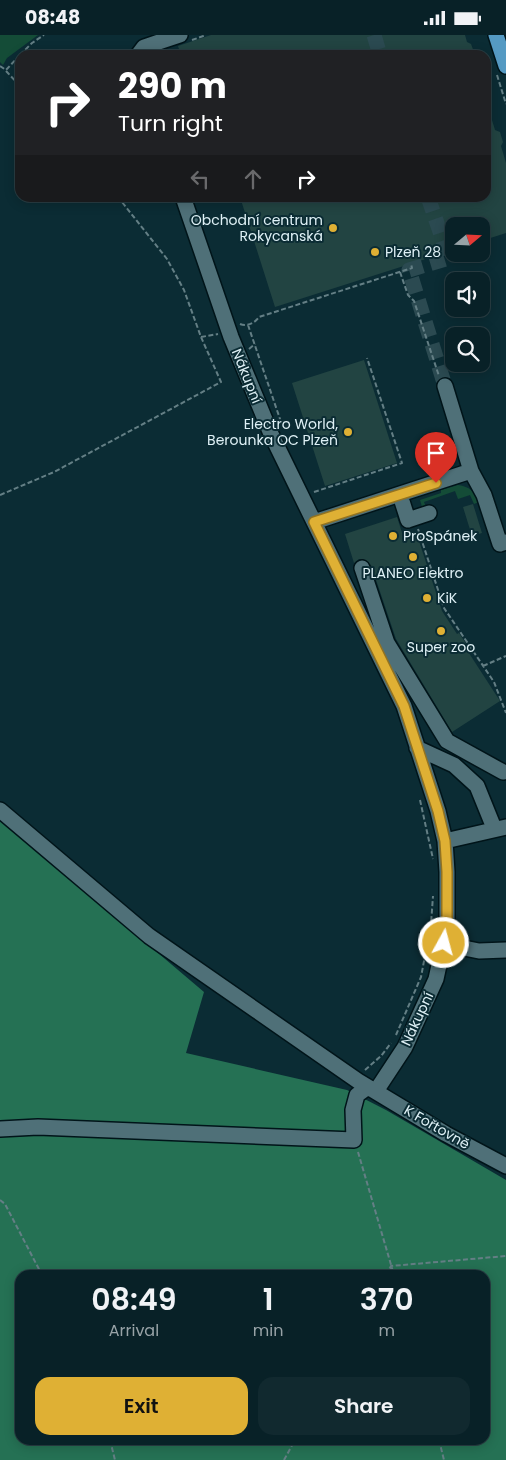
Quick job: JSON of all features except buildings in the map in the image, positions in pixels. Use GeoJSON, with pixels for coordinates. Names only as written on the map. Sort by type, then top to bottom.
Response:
{"type":"FeatureCollection","features":[{"type":"Feature","properties":{"kind":"main road"},"geometry":{"type":"LineString","coordinates":[[496,35],[506,66]]}},
{"type":"Feature","properties":{"kind":"street"},"geometry":{"type":"LineString","coordinates":[[142,50],[144,47],[180,35]]}},
{"type":"Feature","properties":{"kind":"street","name":"Nákupní"},"geometry":{"type":"LineString","coordinates":[[185,202],[231,337],[271,434],[404,706],[438,811],[445,841],[447,918],[436,979],[405,1047],[358,1095],[353,1110],[354,1140]]}},
{"type":"Feature","properties":{"kind":"street"},"geometry":{"type":"LineString","coordinates":[[442,381],[472,471],[484,495],[500,544],[506,542]]}},
{"type":"Feature","properties":{"kind":"street"},"geometry":{"type":"LineString","coordinates":[[314,522],[472,471]]}},
{"type":"Feature","properties":{"kind":"street"},"geometry":{"type":"LineString","coordinates":[[400,495],[408,520],[429,513]]}},
{"type":"Feature","properties":{"kind":"street"},"geometry":{"type":"LineString","coordinates":[[362,568],[387,643],[447,741],[505,774]]}},
{"type":"Feature","properties":{"kind":"street"},"geometry":{"type":"LineString","coordinates":[[417,747],[454,765],[477,786],[500,828],[445,841]]}},
{"type":"Feature","properties":{"kind":"street","name":"K Fořtovně"},"geometry":{"type":"LineString","coordinates":[[0,810],[150,936],[367,1086],[446,1134],[506,1166]]}},
{"type":"Feature","properties":{"kind":"street"},"geometry":{"type":"LineString","coordinates":[[444,943],[479,951],[506,950]]}},
{"type":"Feature","properties":{"kind":"street"},"geometry":{"type":"LineString","coordinates":[[0,1129],[38,1127],[354,1140]]}},
{"type":"Feature","properties":{"kind":"path"},"geometry":{"type":"LineString","coordinates":[[25,50],[44,35]]}},
{"type":"Feature","properties":{"kind":"path"},"geometry":{"type":"LineString","coordinates":[[6,70],[15,60]]}},
{"type":"Feature","properties":{"kind":"path"},"geometry":{"type":"LineString","coordinates":[[0,66],[15,80]]}},
{"type":"Feature","properties":{"kind":"path"},"geometry":{"type":"LineString","coordinates":[[0,495],[54,472],[221,382],[201,337],[184,290],[167,259],[122,202]]}},
{"type":"Feature","properties":{"kind":"path"},"geometry":{"type":"LineString","coordinates":[[239,324],[248,325],[257,321],[259,317],[412,268],[411,264]]}},
{"type":"Feature","properties":{"kind":"path"},"geometry":{"type":"LineString","coordinates":[[400,272],[408,295],[414,301],[442,381]]}},
{"type":"Feature","properties":{"kind":"path"},"geometry":{"type":"LineString","coordinates":[[248,325],[280,419],[279,423],[275,426]]}},
{"type":"Feature","properties":{"kind":"path"},"geometry":{"type":"LineString","coordinates":[[201,337],[220,334]]}},
{"type":"Feature","properties":{"kind":"path"},"geometry":{"type":"LineString","coordinates":[[247,355],[249,349],[255,344]]}},
{"type":"Feature","properties":{"kind":"path"},"geometry":{"type":"LineString","coordinates":[[309,494],[402,463],[367,358]]}},
{"type":"Feature","properties":{"kind":"path"},"geometry":{"type":"LineString","coordinates":[[417,527],[444,608],[494,682],[506,713]]}},
{"type":"Feature","properties":{"kind":"path"},"geometry":{"type":"LineString","coordinates":[[483,666],[506,656]]}},
{"type":"Feature","properties":{"kind":"path"},"geometry":{"type":"LineString","coordinates":[[419,797],[434,863]]}},
{"type":"Feature","properties":{"kind":"path"},"geometry":{"type":"LineString","coordinates":[[367,1086],[366,1069],[381,1056],[393,1041],[421,977],[431,924],[434,890]]}},
{"type":"Feature","properties":{"kind":"path"},"geometry":{"type":"LineString","coordinates":[[354,1140],[392,1270]]}},
{"type":"Feature","properties":{"kind":"path"},"geometry":{"type":"LineString","coordinates":[[0,1200],[5,1204],[39,1270]]}},
{"type":"Feature","properties":{"kind":"path"},"geometry":{"type":"LineString","coordinates":[[391,1266],[506,1256]]}},
{"type":"Feature","properties":{"kind":"path"},"geometry":{"type":"LineString","coordinates":[[389,1270],[391,1266]]}},
{"type":"Feature","properties":{"kind":"path"},"geometry":{"type":"LineString","coordinates":[[111,1445],[115,1460]]}},
{"type":"Feature","properties":{"kind":"path"},"geometry":{"type":"LineString","coordinates":[[284,1460],[292,1445]]}},
{"type":"Feature","properties":{"kind":"path"},"geometry":{"type":"LineString","coordinates":[[440,1445],[444,1460]]}},
{"type":"Feature","properties":{"kind":"green space"},"geometry":{"type":"Polygon","coordinates":[[[0,35],[38,35],[18,50],[15,50],[3,65],[0,62],[0,35]]]}},
{"type":"Feature","properties":{"kind":"green space"},"geometry":{"type":"Polygon","coordinates":[[[458,485],[471,490],[479,502],[474,504],[470,495],[458,499],[455,491],[424,502],[427,510],[423,510],[420,500],[441,493],[441,490],[458,485]]]}},
{"type":"Feature","properties":{"kind":"green space"},"geometry":{"type":"Polygon","coordinates":[[[0,819],[204,992],[186,1053],[347,1090],[386,1110],[506,1180],[506,1460],[0,1460],[0,819]]]}},
{"type":"Feature","properties":{"kind":"tunnel"},"geometry":{"type":"LineString","coordinates":[[374,35],[378,50]]}},
{"type":"Feature","properties":{"kind":"tunnel"},"geometry":{"type":"LineString","coordinates":[[430,202],[449,258],[409,270],[445,386]]}},
{"type":"Feature","properties":{"kind":"place","name":"Obchodní centrum Rokycanská"},"geometry":{"type":"Point","coordinates":[333,228]}},
{"type":"Feature","properties":{"kind":"place","name":"Plzeň 28"},"geometry":{"type":"Point","coordinates":[375,252]}},
{"type":"Feature","properties":{"kind":"place","name":"Electro World, Berounka OC Plzeň"},"geometry":{"type":"Point","coordinates":[348,432]}},
{"type":"Feature","properties":{"kind":"place","name":"ProSpánek"},"geometry":{"type":"Point","coordinates":[393,536]}},
{"type":"Feature","properties":{"kind":"place","name":"PLANEO Elektro"},"geometry":{"type":"Point","coordinates":[413,557]}},
{"type":"Feature","properties":{"kind":"place","name":"KiK"},"geometry":{"type":"Point","coordinates":[427,598]}},
{"type":"Feature","properties":{"kind":"place","name":"Super zoo"},"geometry":{"type":"Point","coordinates":[441,631]}},
{"type":"Feature","properties":{"kind":"route"},"geometry":{"type":"LineString","coordinates":[[436,483],[314,522],[404,706],[438,811],[445,841],[447,872],[447,928],[444,943]]}}]}
